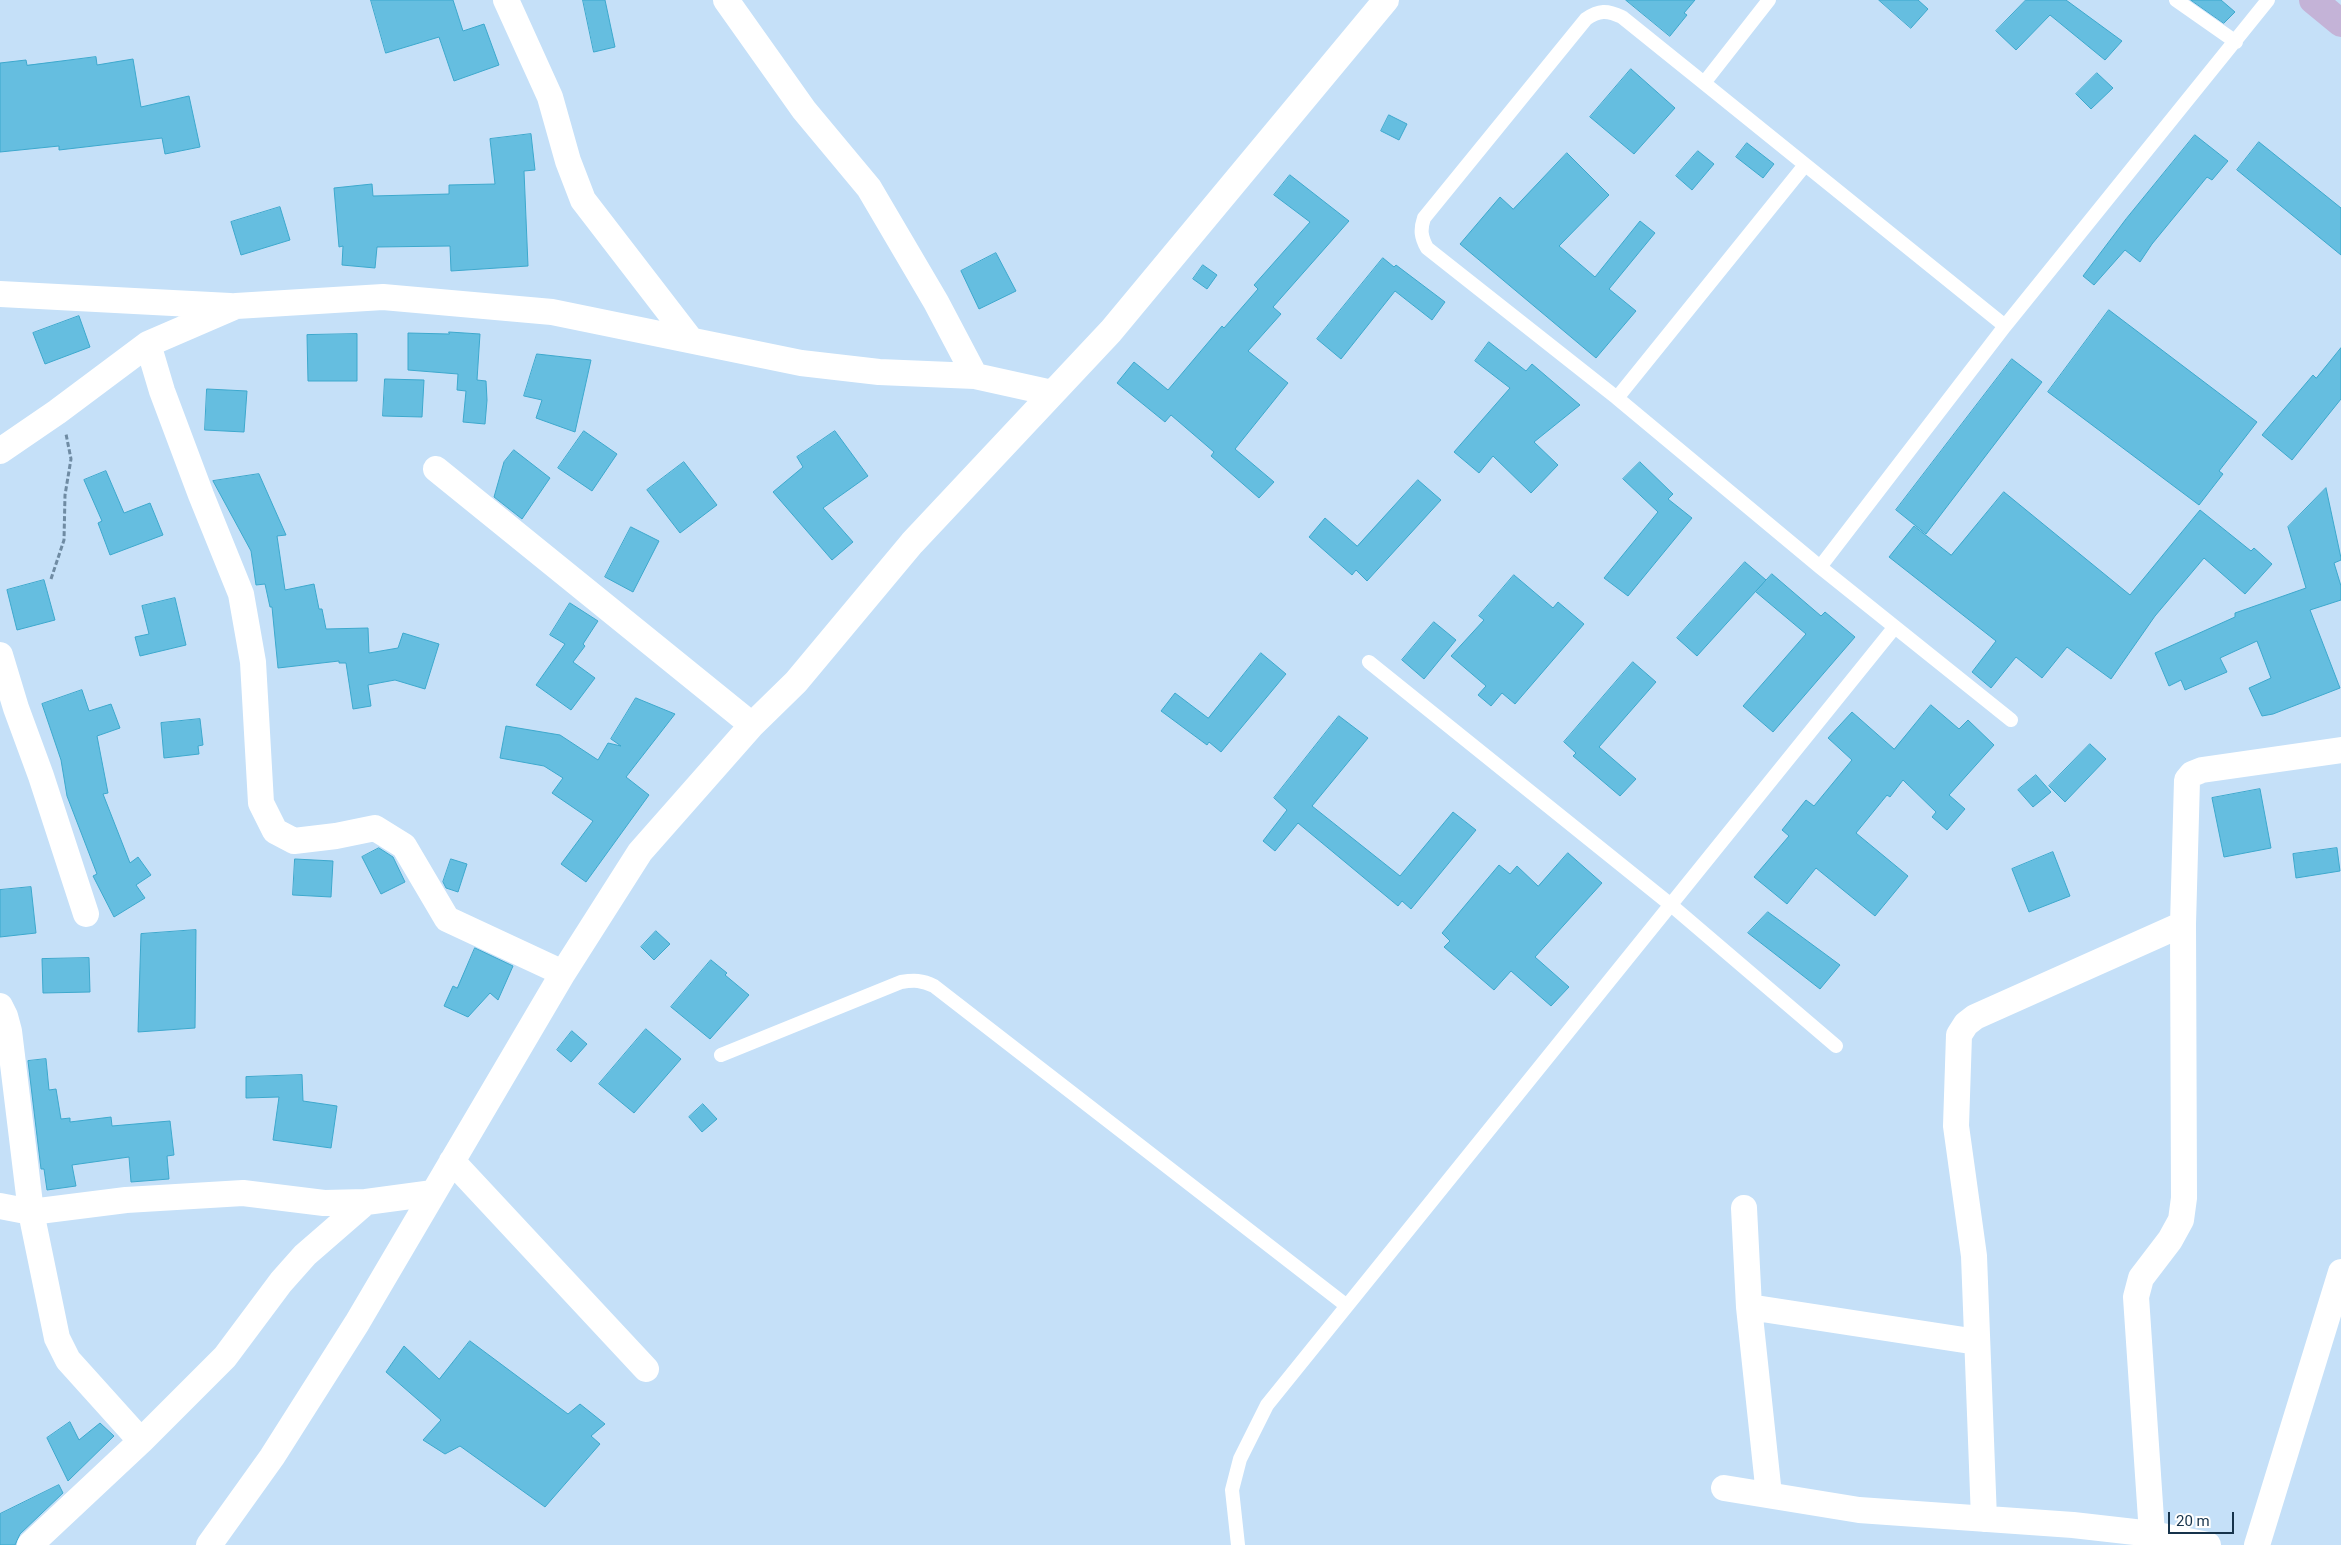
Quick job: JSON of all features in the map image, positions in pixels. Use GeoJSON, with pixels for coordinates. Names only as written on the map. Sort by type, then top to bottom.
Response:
{"type":"FeatureCollection","features":[{"type":"Feature","properties":{"kind":"main road"},"geometry":{"type":"LineString","coordinates":[[2313,0],[2341,23]]}},
{"type":"Feature","properties":{"kind":"street"},"geometry":{"type":"LineString","coordinates":[[506,0],[550,97],[570,170],[583,200],[690,339]]}},
{"type":"Feature","properties":{"kind":"street"},"geometry":{"type":"LineString","coordinates":[[726,0],[804,110],[869,188],[975,376]]}},
{"type":"Feature","properties":{"kind":"street"},"geometry":{"type":"LineString","coordinates":[[209,1545],[272,1457],[357,1322],[562,973],[640,852],[752,725],[796,682],[912,543],[1111,331],[1386,0]]}},
{"type":"Feature","properties":{"kind":"street"},"geometry":{"type":"LineString","coordinates":[[0,294],[236,306],[383,297],[552,312],[801,363],[879,372],[975,376],[1052,393]]}},
{"type":"Feature","properties":{"kind":"street"},"geometry":{"type":"LineString","coordinates":[[0,451],[57,412],[148,344],[236,306]]}},
{"type":"Feature","properties":{"kind":"street"},"geometry":{"type":"LineString","coordinates":[[148,344],[162,391],[200,495],[241,594],[253,662],[261,803],[274,831],[294,841],[336,836],[375,828],[404,846],[447,919],[562,973]]}},
{"type":"Feature","properties":{"kind":"street"},"geometry":{"type":"LineString","coordinates":[[436,469],[752,725]]}},
{"type":"Feature","properties":{"kind":"street"},"geometry":{"type":"LineString","coordinates":[[0,655],[16,708],[41,776],[86,914]]}},
{"type":"Feature","properties":{"kind":"street"},"geometry":{"type":"LineString","coordinates":[[2152,1534],[2136,1297],[2141,1278],[2170,1240],[2180,1220],[2184,1198],[2183,924],[2187,780],[2192,774],[2202,770],[2341,750]]}},
{"type":"Feature","properties":{"kind":"street"},"geometry":{"type":"LineString","coordinates":[[1984,1519],[1974,1256],[1956,1126],[1959,1035],[1966,1024],[1975,1017],[2183,924]]}},
{"type":"Feature","properties":{"kind":"street"},"geometry":{"type":"LineString","coordinates":[[0,1006],[6,1016],[9,1032],[30,1212],[57,1338],[61,1349],[140,1441]]}},
{"type":"Feature","properties":{"kind":"street"},"geometry":{"type":"LineString","coordinates":[[452,1161],[646,1369]]}},
{"type":"Feature","properties":{"kind":"street"},"geometry":{"type":"LineString","coordinates":[[0,1206],[30,1212],[126,1200],[243,1193],[324,1203],[366,1202],[433,1193]]}},
{"type":"Feature","properties":{"kind":"street"},"geometry":{"type":"LineString","coordinates":[[30,1545],[225,1357],[281,1282],[305,1255],[366,1202]]}},
{"type":"Feature","properties":{"kind":"street"},"geometry":{"type":"LineString","coordinates":[[1744,1208],[1749,1307],[1769,1496]]}},
{"type":"Feature","properties":{"kind":"street"},"geometry":{"type":"LineString","coordinates":[[2258,1545],[2341,1272]]}},
{"type":"Feature","properties":{"kind":"street"},"geometry":{"type":"LineString","coordinates":[[1749,1307],[1977,1342]]}},
{"type":"Feature","properties":{"kind":"street"},"geometry":{"type":"LineString","coordinates":[[1724,1488],[1859,1510],[2152,1534],[2208,1545]]}},
{"type":"Feature","properties":{"kind":"lane"},"geometry":{"type":"LineString","coordinates":[[1704,83],[1769,0]]}},
{"type":"Feature","properties":{"kind":"lane"},"geometry":{"type":"LineString","coordinates":[[2176,0],[2236,42]]}},
{"type":"Feature","properties":{"kind":"lane"},"geometry":{"type":"LineString","coordinates":[[1820,568],[2005,326],[2268,0]]}},
{"type":"Feature","properties":{"kind":"lane"},"geometry":{"type":"LineString","coordinates":[[2005,326],[1622,17],[1610,11],[1597,12],[1586,19],[1424,218],[1421,228],[1422,238],[1427,248],[1617,398],[1820,568],[2011,720]]}},
{"type":"Feature","properties":{"kind":"lane"},"geometry":{"type":"LineString","coordinates":[[1617,398],[1805,165]]}},
{"type":"Feature","properties":{"kind":"lane"},"geometry":{"type":"LineString","coordinates":[[1238,1545],[1232,1490],[1240,1459],[1266,1405],[1348,1306],[1894,628]]}},
{"type":"Feature","properties":{"kind":"lane"},"geometry":{"type":"LineString","coordinates":[[1369,662],[1670,905],[1836,1046]]}},
{"type":"Feature","properties":{"kind":"lane"},"geometry":{"type":"LineString","coordinates":[[720,1055],[901,982],[924,981],[934,986],[1348,1306]]}},
{"type":"Feature","properties":{"kind":"path"},"geometry":{"type":"LineString","coordinates":[[51,578],[64,540],[66,495],[71,459],[69,442],[57,412]]}},
{"type":"Feature","properties":{"kind":"building"},"geometry":{"type":"Polygon","coordinates":[[[371,0],[453,0],[463,31],[484,24],[499,65],[454,81],[439,37],[386,53],[371,0]]]}},
{"type":"Feature","properties":{"kind":"building"},"geometry":{"type":"Polygon","coordinates":[[[583,0],[605,0],[615,47],[594,52],[583,0]]]}},
{"type":"Feature","properties":{"kind":"building"},"geometry":{"type":"Polygon","coordinates":[[[1626,0],[1695,0],[1684,13],[1687,15],[1670,36],[1626,0]]]}},
{"type":"Feature","properties":{"kind":"building"},"geometry":{"type":"Polygon","coordinates":[[[1879,0],[1918,0],[1928,9],[1911,28],[1879,0]]]}},
{"type":"Feature","properties":{"kind":"building"},"geometry":{"type":"Polygon","coordinates":[[[2026,0],[2066,0],[2122,41],[2105,60],[2050,15],[2016,50],[1996,31],[2026,0]]]}},
{"type":"Feature","properties":{"kind":"building"},"geometry":{"type":"Polygon","coordinates":[[[2191,0],[2221,0],[2235,12],[2224,23],[2191,0]]]}},
{"type":"Feature","properties":{"kind":"building"},"geometry":{"type":"Polygon","coordinates":[[[96,57],[97,65],[133,59],[141,107],[189,96],[200,147],[165,154],[162,138],[59,150],[59,146],[0,152],[0,63],[26,60],[27,65],[96,57]]]}},
{"type":"Feature","properties":{"kind":"building"},"geometry":{"type":"Polygon","coordinates":[[[1631,69],[1675,108],[1634,154],[1590,117],[1631,69]]]}},
{"type":"Feature","properties":{"kind":"building"},"geometry":{"type":"Polygon","coordinates":[[[2097,73],[2113,88],[2091,109],[2076,94],[2097,73]]]}},
{"type":"Feature","properties":{"kind":"building"},"geometry":{"type":"Polygon","coordinates":[[[1389,115],[1407,124],[1399,140],[1381,131],[1389,115]]]}},
{"type":"Feature","properties":{"kind":"building"},"geometry":{"type":"Polygon","coordinates":[[[531,134],[535,170],[524,171],[528,266],[451,271],[450,246],[377,247],[375,268],[342,265],[343,246],[339,247],[334,188],[372,184],[373,196],[449,194],[449,185],[495,184],[490,139],[531,134]]]}},
{"type":"Feature","properties":{"kind":"building"},"geometry":{"type":"Polygon","coordinates":[[[2195,135],[2228,161],[2212,180],[2207,177],[2152,244],[2140,262],[2125,250],[2094,285],[2083,276],[2126,219],[2195,135]]]}},
{"type":"Feature","properties":{"kind":"building"},"geometry":{"type":"Polygon","coordinates":[[[2259,142],[2341,208],[2341,255],[2237,170],[2259,142]]]}},
{"type":"Feature","properties":{"kind":"building"},"geometry":{"type":"Polygon","coordinates":[[[1747,143],[1774,164],[1763,178],[1736,157],[1747,143]]]}},
{"type":"Feature","properties":{"kind":"building"},"geometry":{"type":"Polygon","coordinates":[[[1698,151],[1714,164],[1692,190],[1676,176],[1698,151]]]}},
{"type":"Feature","properties":{"kind":"building"},"geometry":{"type":"Polygon","coordinates":[[[1567,153],[1609,195],[1559,246],[1595,277],[1640,221],[1655,233],[1609,289],[1636,311],[1596,358],[1460,244],[1500,197],[1513,209],[1567,153]]]}},
{"type":"Feature","properties":{"kind":"building"},"geometry":{"type":"Polygon","coordinates":[[[1290,175],[1349,221],[1273,307],[1281,314],[1248,351],[1288,383],[1235,449],[1274,482],[1259,498],[1211,456],[1214,452],[1171,415],[1165,422],[1117,383],[1134,362],[1168,390],[1222,326],[1224,328],[1258,289],[1254,285],[1310,222],[1274,195],[1290,175]]]}},
{"type":"Feature","properties":{"kind":"building"},"geometry":{"type":"Polygon","coordinates":[[[280,207],[290,240],[241,255],[231,222],[280,207]]]}},
{"type":"Feature","properties":{"kind":"building"},"geometry":{"type":"Polygon","coordinates":[[[996,253],[1016,291],[979,309],[961,271],[996,253]]]}},
{"type":"Feature","properties":{"kind":"building"},"geometry":{"type":"Polygon","coordinates":[[[1383,258],[1394,267],[1396,265],[1445,302],[1432,320],[1395,291],[1341,359],[1317,339],[1383,258]]]}},
{"type":"Feature","properties":{"kind":"building"},"geometry":{"type":"Polygon","coordinates":[[[1203,265],[1217,275],[1207,289],[1193,279],[1203,265]]]}},
{"type":"Feature","properties":{"kind":"building"},"geometry":{"type":"Polygon","coordinates":[[[2109,310],[2257,422],[2219,471],[2223,474],[2199,505],[2048,392],[2109,310]]]}},
{"type":"Feature","properties":{"kind":"building"},"geometry":{"type":"Polygon","coordinates":[[[79,316],[90,347],[45,364],[33,333],[79,316]]]}},
{"type":"Feature","properties":{"kind":"building"},"geometry":{"type":"Polygon","coordinates":[[[449,332],[480,334],[477,380],[486,381],[485,424],[463,422],[466,391],[457,390],[458,374],[408,370],[408,333],[449,334],[449,332]]]}},
{"type":"Feature","properties":{"kind":"building"},"geometry":{"type":"Polygon","coordinates":[[[357,334],[357,381],[308,381],[307,335],[357,334]]]}},
{"type":"Feature","properties":{"kind":"building"},"geometry":{"type":"Polygon","coordinates":[[[1489,342],[1526,371],[1532,364],[1580,405],[1534,442],[1558,465],[1531,493],[1493,456],[1479,473],[1454,452],[1510,388],[1475,361],[1489,342]]]}},
{"type":"Feature","properties":{"kind":"building"},"geometry":{"type":"Polygon","coordinates":[[[2341,348],[2341,399],[2292,460],[2262,435],[2313,375],[2316,378],[2341,348]]]}},
{"type":"Feature","properties":{"kind":"building"},"geometry":{"type":"Polygon","coordinates":[[[537,354],[591,360],[575,432],[536,418],[542,400],[524,396],[537,354]]]}},
{"type":"Feature","properties":{"kind":"building"},"geometry":{"type":"Polygon","coordinates":[[[2012,359],[2042,382],[1926,534],[1896,510],[2012,359]]]}},
{"type":"Feature","properties":{"kind":"building"},"geometry":{"type":"Polygon","coordinates":[[[385,379],[424,380],[422,417],[383,416],[385,379]]]}},
{"type":"Feature","properties":{"kind":"building"},"geometry":{"type":"Polygon","coordinates":[[[207,389],[247,391],[244,432],[205,430],[207,389]]]}},
{"type":"Feature","properties":{"kind":"building"},"geometry":{"type":"Polygon","coordinates":[[[584,431],[617,454],[592,491],[558,468],[584,431]]]}},
{"type":"Feature","properties":{"kind":"building"},"geometry":{"type":"Polygon","coordinates":[[[835,431],[868,476],[823,508],[853,542],[832,560],[773,492],[803,467],[797,457],[835,431]]]}},
{"type":"Feature","properties":{"kind":"building"},"geometry":{"type":"Polygon","coordinates":[[[514,450],[550,478],[522,519],[494,497],[504,462],[514,450]]]}},
{"type":"Feature","properties":{"kind":"building"},"geometry":{"type":"Polygon","coordinates":[[[684,462],[717,505],[680,533],[647,490],[684,462]]]}},
{"type":"Feature","properties":{"kind":"building"},"geometry":{"type":"Polygon","coordinates":[[[1640,462],[1673,494],[1668,499],[1692,518],[1628,596],[1604,578],[1658,512],[1623,479],[1640,462]]]}},
{"type":"Feature","properties":{"kind":"building"},"geometry":{"type":"Polygon","coordinates":[[[106,471],[124,513],[150,503],[163,535],[110,555],[98,523],[102,521],[84,480],[106,471]]]}},
{"type":"Feature","properties":{"kind":"building"},"geometry":{"type":"Polygon","coordinates":[[[259,474],[286,535],[277,536],[285,590],[314,584],[319,609],[322,609],[326,629],[368,628],[369,653],[398,648],[403,633],[439,644],[425,689],[395,680],[368,685],[371,706],[353,709],[346,663],[339,663],[339,661],[278,668],[272,607],[270,607],[265,584],[256,585],[251,551],[213,481],[259,474]]]}},
{"type":"Feature","properties":{"kind":"building"},"geometry":{"type":"Polygon","coordinates":[[[1418,480],[1441,500],[1367,581],[1356,570],[1352,575],[1309,537],[1325,518],[1357,546],[1418,480]]]}},
{"type":"Feature","properties":{"kind":"building"},"geometry":{"type":"Polygon","coordinates":[[[2326,488],[2341,558],[2341,560],[2334,563],[2341,586],[2341,600],[2310,610],[2340,688],[2273,714],[2262,716],[2249,688],[2271,678],[2257,641],[2220,658],[2227,672],[2185,690],[2181,680],[2169,686],[2155,653],[2235,617],[2235,613],[2306,588],[2288,527],[2326,488]]]}},
{"type":"Feature","properties":{"kind":"building"},"geometry":{"type":"Polygon","coordinates":[[[2004,492],[2130,595],[2200,510],[2251,551],[2254,548],[2272,564],[2245,594],[2204,558],[2155,616],[2111,679],[2067,647],[2042,678],[2016,657],[1991,688],[1972,672],[1996,641],[1889,557],[1914,526],[1951,555],[2004,492]]]}},
{"type":"Feature","properties":{"kind":"building"},"geometry":{"type":"Polygon","coordinates":[[[631,527],[659,541],[633,592],[605,577],[631,527]]]}},
{"type":"Feature","properties":{"kind":"building"},"geometry":{"type":"Polygon","coordinates":[[[1745,562],[1766,580],[1697,656],[1677,638],[1745,562]]]}},
{"type":"Feature","properties":{"kind":"building"},"geometry":{"type":"Polygon","coordinates":[[[1772,574],[1821,616],[1825,612],[1855,637],[1773,732],[1743,706],[1806,634],[1756,592],[1772,574]]]}},
{"type":"Feature","properties":{"kind":"building"},"geometry":{"type":"Polygon","coordinates":[[[1514,575],[1553,608],[1558,602],[1584,624],[1515,704],[1502,693],[1491,706],[1478,695],[1486,686],[1451,656],[1484,620],[1479,616],[1514,575]]]}},
{"type":"Feature","properties":{"kind":"building"},"geometry":{"type":"Polygon","coordinates":[[[44,580],[55,620],[17,630],[7,590],[44,580]]]}},
{"type":"Feature","properties":{"kind":"building"},"geometry":{"type":"Polygon","coordinates":[[[175,598],[186,645],[140,656],[135,637],[149,634],[142,606],[175,598]]]}},
{"type":"Feature","properties":{"kind":"building"},"geometry":{"type":"Polygon","coordinates":[[[570,603],[598,621],[583,644],[585,646],[573,662],[595,678],[571,710],[536,685],[565,644],[550,635],[570,603]]]}},
{"type":"Feature","properties":{"kind":"building"},"geometry":{"type":"Polygon","coordinates":[[[1434,622],[1456,640],[1424,679],[1402,660],[1434,622]]]}},
{"type":"Feature","properties":{"kind":"building"},"geometry":{"type":"Polygon","coordinates":[[[1261,653],[1286,674],[1221,752],[1209,742],[1207,745],[1161,711],[1175,693],[1208,718],[1261,653]]]}},
{"type":"Feature","properties":{"kind":"building"},"geometry":{"type":"Polygon","coordinates":[[[1633,662],[1656,682],[1599,747],[1636,779],[1620,796],[1573,756],[1576,753],[1564,742],[1633,662]]]}},
{"type":"Feature","properties":{"kind":"building"},"geometry":{"type":"Polygon","coordinates":[[[82,690],[89,711],[111,704],[120,728],[97,736],[108,793],[103,794],[130,863],[138,857],[151,875],[136,885],[145,898],[114,917],[93,876],[97,874],[67,796],[61,760],[42,704],[82,690]]]}},
{"type":"Feature","properties":{"kind":"building"},"geometry":{"type":"Polygon","coordinates":[[[636,698],[675,714],[626,777],[649,795],[586,882],[561,864],[593,821],[552,793],[563,778],[544,766],[500,758],[506,726],[560,735],[598,760],[608,743],[621,746],[611,739],[636,698]]]}},
{"type":"Feature","properties":{"kind":"building"},"geometry":{"type":"Polygon","coordinates":[[[1931,705],[1959,729],[1968,720],[1994,745],[1949,795],[1965,809],[1947,830],[1932,817],[1936,812],[1903,780],[1890,797],[1887,795],[1856,833],[1908,876],[1875,916],[1816,868],[1787,904],[1754,877],[1789,836],[1782,830],[1806,800],[1814,806],[1852,760],[1828,738],[1852,712],[1894,749],[1931,705]]]}},
{"type":"Feature","properties":{"kind":"building"},"geometry":{"type":"Polygon","coordinates":[[[1339,716],[1368,738],[1312,806],[1400,876],[1453,812],[1476,830],[1411,909],[1402,901],[1398,906],[1298,823],[1275,851],[1263,841],[1287,810],[1274,798],[1339,716]]]}},
{"type":"Feature","properties":{"kind":"building"},"geometry":{"type":"Polygon","coordinates":[[[200,719],[203,745],[198,746],[199,754],[164,758],[161,723],[200,719]]]}},
{"type":"Feature","properties":{"kind":"building"},"geometry":{"type":"Polygon","coordinates":[[[2090,744],[2106,759],[2065,802],[2049,786],[2090,744]]]}},
{"type":"Feature","properties":{"kind":"building"},"geometry":{"type":"Polygon","coordinates":[[[2036,775],[2051,792],[2033,807],[2018,790],[2036,775]]]}},
{"type":"Feature","properties":{"kind":"building"},"geometry":{"type":"Polygon","coordinates":[[[2260,789],[2271,848],[2224,857],[2212,798],[2260,789]]]}},
{"type":"Feature","properties":{"kind":"building"},"geometry":{"type":"Polygon","coordinates":[[[379,848],[393,857],[405,882],[381,894],[362,857],[379,848]]]}},
{"type":"Feature","properties":{"kind":"building"},"geometry":{"type":"Polygon","coordinates":[[[2337,848],[2340,871],[2296,878],[2293,854],[2337,848]]]}},
{"type":"Feature","properties":{"kind":"building"},"geometry":{"type":"Polygon","coordinates":[[[2053,852],[2070,896],[2029,912],[2012,869],[2053,852]]]}},
{"type":"Feature","properties":{"kind":"building"},"geometry":{"type":"Polygon","coordinates":[[[1568,853],[1602,883],[1535,957],[1569,987],[1551,1006],[1511,971],[1494,990],[1444,947],[1450,941],[1442,933],[1499,865],[1510,874],[1517,866],[1538,886],[1568,853]]]}},
{"type":"Feature","properties":{"kind":"building"},"geometry":{"type":"Polygon","coordinates":[[[295,859],[333,861],[331,897],[293,895],[295,859]]]}},
{"type":"Feature","properties":{"kind":"building"},"geometry":{"type":"Polygon","coordinates":[[[451,859],[467,864],[458,892],[446,888],[443,882],[451,859]]]}},
{"type":"Feature","properties":{"kind":"building"},"geometry":{"type":"Polygon","coordinates":[[[31,887],[36,933],[0,937],[0,890],[31,887]]]}},
{"type":"Feature","properties":{"kind":"building"},"geometry":{"type":"Polygon","coordinates":[[[1768,912],[1840,965],[1820,989],[1748,933],[1768,912]]]}},
{"type":"Feature","properties":{"kind":"building"},"geometry":{"type":"Polygon","coordinates":[[[196,930],[195,1028],[138,1032],[141,934],[196,930]]]}},
{"type":"Feature","properties":{"kind":"building"},"geometry":{"type":"Polygon","coordinates":[[[656,931],[670,944],[654,960],[641,947],[656,931]]]}},
{"type":"Feature","properties":{"kind":"building"},"geometry":{"type":"Polygon","coordinates":[[[475,948],[513,966],[498,1000],[490,993],[468,1017],[444,1006],[453,986],[457,988],[475,948]]]}},
{"type":"Feature","properties":{"kind":"building"},"geometry":{"type":"Polygon","coordinates":[[[89,958],[90,992],[43,993],[42,959],[89,958]]]}},
{"type":"Feature","properties":{"kind":"building"},"geometry":{"type":"Polygon","coordinates":[[[711,960],[727,973],[725,975],[749,995],[710,1039],[671,1007],[711,960]]]}},
{"type":"Feature","properties":{"kind":"building"},"geometry":{"type":"Polygon","coordinates":[[[646,1029],[681,1059],[634,1113],[599,1084],[646,1029]]]}},
{"type":"Feature","properties":{"kind":"building"},"geometry":{"type":"Polygon","coordinates":[[[572,1031],[587,1044],[571,1062],[557,1050],[572,1031]]]}},
{"type":"Feature","properties":{"kind":"building"},"geometry":{"type":"Polygon","coordinates":[[[46,1059],[49,1090],[56,1089],[61,1119],[70,1118],[70,1122],[111,1117],[112,1126],[170,1121],[174,1155],[167,1156],[169,1179],[131,1182],[129,1157],[72,1165],[76,1186],[47,1190],[44,1169],[41,1169],[28,1061],[46,1059]]]}},
{"type":"Feature","properties":{"kind":"building"},"geometry":{"type":"Polygon","coordinates":[[[302,1075],[303,1101],[337,1106],[331,1148],[273,1140],[279,1097],[246,1098],[246,1077],[302,1075]]]}},
{"type":"Feature","properties":{"kind":"building"},"geometry":{"type":"Polygon","coordinates":[[[703,1104],[717,1119],[702,1132],[689,1117],[703,1104]]]}},
{"type":"Feature","properties":{"kind":"building"},"geometry":{"type":"Polygon","coordinates":[[[470,1341],[568,1414],[580,1404],[605,1424],[591,1436],[600,1444],[545,1507],[460,1446],[445,1454],[423,1440],[441,1420],[386,1372],[404,1346],[439,1379],[470,1341]]]}},
{"type":"Feature","properties":{"kind":"building"},"geometry":{"type":"Polygon","coordinates":[[[70,1422],[79,1440],[100,1423],[114,1436],[68,1481],[47,1438],[70,1422]]]}},
{"type":"Feature","properties":{"kind":"building"},"geometry":{"type":"Polygon","coordinates":[[[59,1485],[63,1493],[20,1534],[15,1545],[0,1545],[0,1514],[59,1485]]]}}]}
